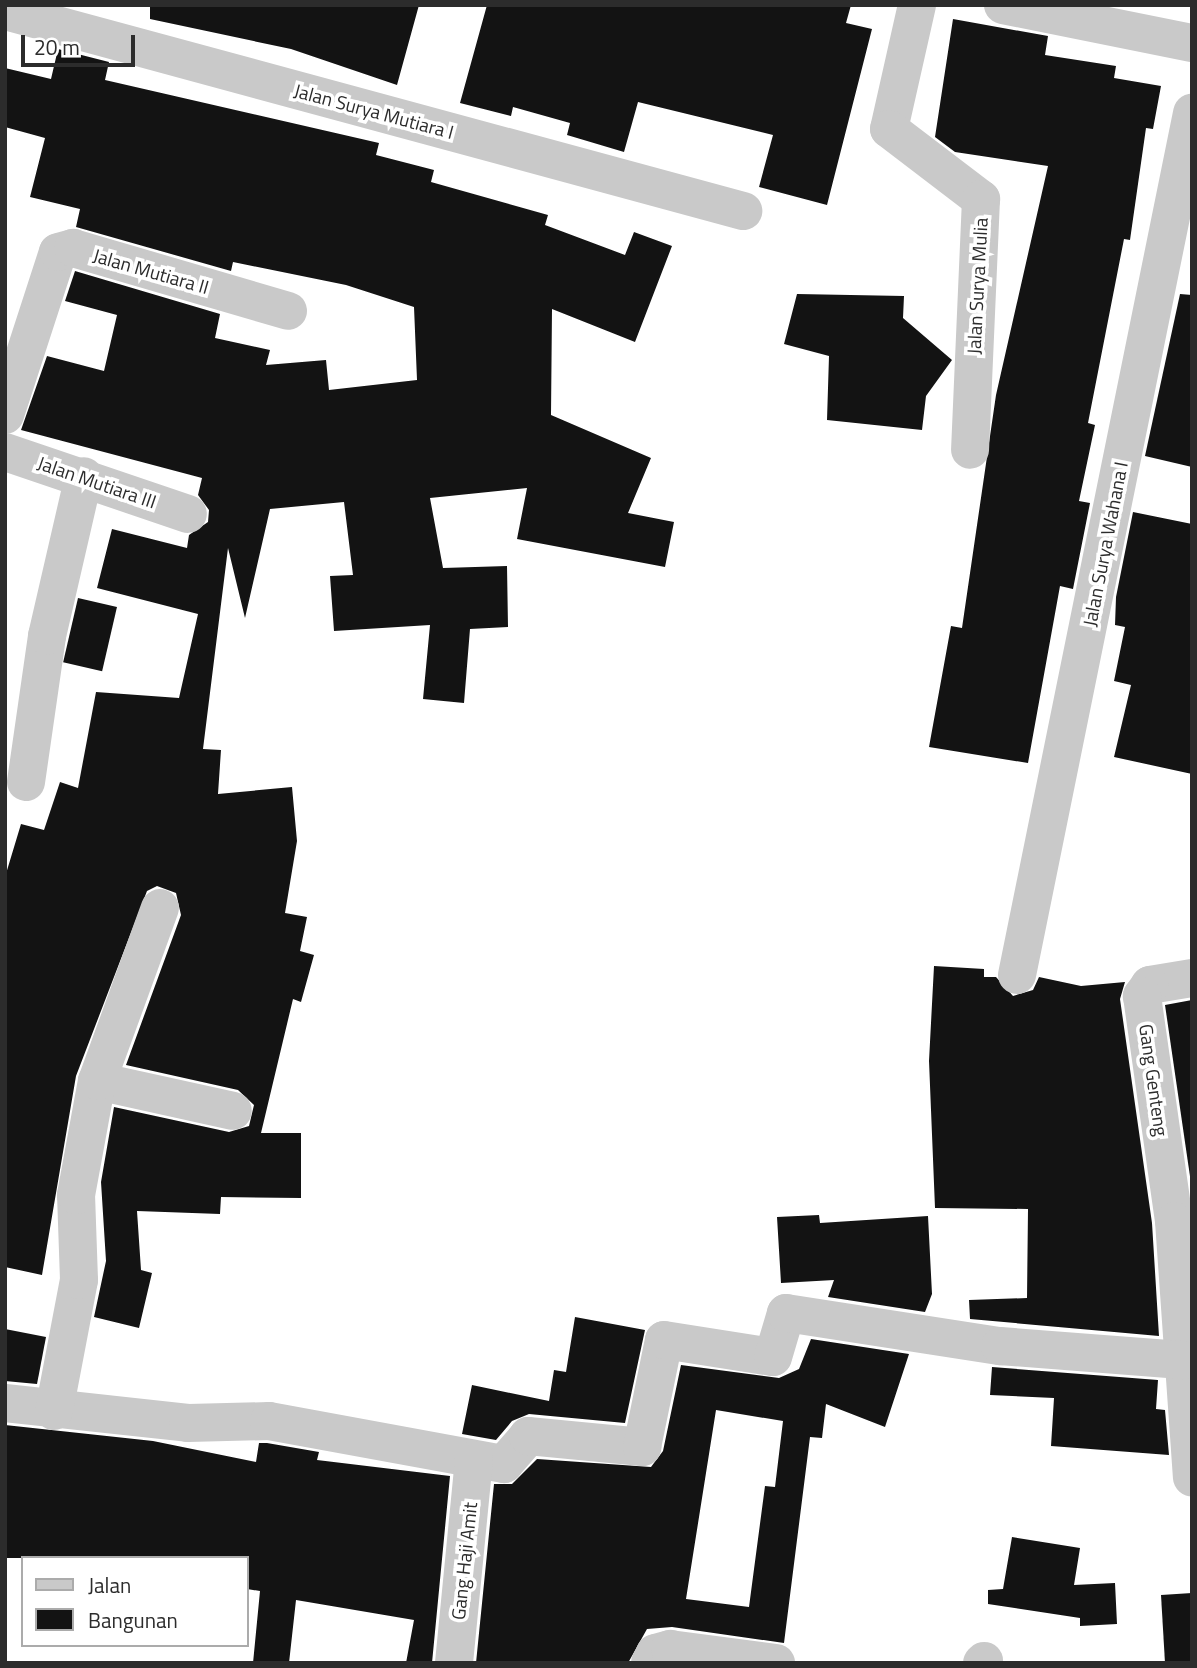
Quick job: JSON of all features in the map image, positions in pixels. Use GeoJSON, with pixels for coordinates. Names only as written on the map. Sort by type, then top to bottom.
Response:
{"type":"FeatureCollection","features":[{"type":"Feature","properties":{"kind":"street","name":"Jalan Surya Mulia"},"geometry":{"type":"LineString","coordinates":[[917,5],[888,129],[981,199],[970,450]]}},
{"type":"Feature","properties":{"kind":"street"},"geometry":{"type":"LineString","coordinates":[[1003,5],[1192,43]]}},
{"type":"Feature","properties":{"kind":"street","name":"Jalan Surya Mutiara I"},"geometry":{"type":"LineString","coordinates":[[5,11],[743,211]]}},
{"type":"Feature","properties":{"kind":"street","name":"Jalan Surya Wahana I"},"geometry":{"type":"LineString","coordinates":[[1017,975],[1192,113]]}},
{"type":"Feature","properties":{"kind":"street","name":"Jalan Mutiara II"},"geometry":{"type":"LineString","coordinates":[[5,415],[58,252],[73,248],[288,311]]}},
{"type":"Feature","properties":{"kind":"street","name":"Jalan Mutiara III"},"geometry":{"type":"LineString","coordinates":[[5,452],[84,476],[188,514]]}},
{"type":"Feature","properties":{"kind":"street"},"geometry":{"type":"LineString","coordinates":[[26,782],[44,649],[84,476]]}},
{"type":"Feature","properties":{"kind":"street"},"geometry":{"type":"LineString","coordinates":[[54,1411],[79,1280],[76,1195],[97,1081],[160,908]]}},
{"type":"Feature","properties":{"kind":"street","name":"Gang Genteng"},"geometry":{"type":"LineString","coordinates":[[1192,978],[1150,985],[1142,996],[1183,1219],[1184,1360],[1192,1477]]}},
{"type":"Feature","properties":{"kind":"street"},"geometry":{"type":"LineString","coordinates":[[97,1081],[233,1111]]}},
{"type":"Feature","properties":{"kind":"street"},"geometry":{"type":"LineString","coordinates":[[5,1403],[54,1411],[188,1423],[269,1421],[504,1464],[528,1436],[642,1447],[664,1340],[773,1357],[786,1313],[1000,1346],[1184,1360]]}},
{"type":"Feature","properties":{"kind":"street","name":"Gang Haji Amit"},"geometry":{"type":"LineString","coordinates":[[454,1663],[474,1460]]}},
{"type":"Feature","properties":{"kind":"street"},"geometry":{"type":"LineString","coordinates":[[650,1663],[655,1653],[670,1649],[776,1663]]}},
{"type":"Feature","properties":{"kind":"building"},"geometry":{"type":"Polygon","coordinates":[[[150,5],[419,5],[397,85],[291,49],[150,19],[150,5]]]}},
{"type":"Feature","properties":{"kind":"building"},"geometry":{"type":"Polygon","coordinates":[[[487,5],[851,5],[846,23],[872,29],[827,205],[759,187],[773,135],[638,102],[624,152],[567,135],[570,123],[513,107],[511,116],[460,103],[487,5]]]}},
{"type":"Feature","properties":{"kind":"building"},"geometry":{"type":"Polygon","coordinates":[[[953,19],[1048,36],[1045,55],[1116,66],[1114,78],[1161,86],[1153,129],[1146,128],[1130,240],[1124,239],[1088,423],[1095,425],[1079,501],[1090,503],[1073,589],[1060,586],[1028,763],[929,747],[951,626],[962,628],[996,395],[1048,166],[955,152],[935,137],[953,19]]]}},
{"type":"Feature","properties":{"kind":"building"},"geometry":{"type":"Polygon","coordinates":[[[58,49],[109,62],[105,80],[379,143],[376,155],[434,170],[431,182],[548,215],[545,225],[625,255],[634,232],[672,246],[635,342],[552,309],[551,415],[651,458],[628,513],[674,522],[665,567],[517,539],[527,488],[430,498],[443,568],[507,566],[508,627],[470,629],[464,703],[423,699],[430,625],[334,631],[330,576],[353,575],[344,502],[270,509],[245,618],[228,548],[203,749],[221,750],[218,794],[292,787],[297,841],[285,913],[307,917],[300,951],[314,955],[301,1002],[293,999],[261,1133],[301,1133],[301,1198],[221,1197],[220,1214],[137,1211],[141,1270],[152,1273],[139,1328],[94,1317],[106,1261],[101,1182],[114,1107],[229,1132],[249,1126],[254,1105],[238,1090],[126,1065],[181,915],[176,893],[157,886],[147,891],[76,1076],[42,1275],[5,1267],[5,877],[21,824],[44,830],[60,782],[78,788],[96,692],[179,698],[198,614],[97,588],[112,529],[187,548],[189,535],[208,522],[209,510],[198,495],[202,478],[21,430],[47,356],[104,371],[117,315],[65,301],[75,271],[220,314],[215,338],[270,350],[266,365],[326,360],[329,390],[417,380],[414,307],[346,285],[233,262],[231,271],[76,227],[80,209],[30,197],[45,138],[5,127],[5,68],[51,79],[58,49]]]}},
{"type":"Feature","properties":{"kind":"building"},"geometry":{"type":"Polygon","coordinates":[[[797,294],[904,296],[903,318],[952,360],[926,396],[922,430],[827,420],[829,356],[784,344],[797,294]]]}},
{"type":"Feature","properties":{"kind":"building"},"geometry":{"type":"Polygon","coordinates":[[[1180,294],[1192,295],[1192,467],[1145,456],[1180,294]]]}},
{"type":"Feature","properties":{"kind":"building"},"geometry":{"type":"Polygon","coordinates":[[[1133,512],[1192,524],[1192,774],[1114,757],[1131,685],[1114,681],[1125,627],[1115,625],[1116,597],[1133,512]]]}},
{"type":"Feature","properties":{"kind":"building"},"geometry":{"type":"Polygon","coordinates":[[[78,598],[117,607],[102,671],[63,662],[78,598]]]}},
{"type":"Feature","properties":{"kind":"building"},"geometry":{"type":"Polygon","coordinates":[[[934,966],[984,969],[984,977],[996,977],[1013,996],[1033,990],[1039,977],[1081,986],[1125,982],[1120,999],[1152,1223],[1159,1336],[970,1319],[969,1300],[1027,1298],[1028,1209],[935,1208],[929,1061],[934,966]]]}},
{"type":"Feature","properties":{"kind":"building"},"geometry":{"type":"Polygon","coordinates":[[[1192,1000],[1192,1190],[1165,1005],[1192,1000]]]}},
{"type":"Feature","properties":{"kind":"building"},"geometry":{"type":"Polygon","coordinates":[[[819,1215],[820,1223],[928,1216],[932,1294],[925,1312],[828,1297],[834,1280],[781,1283],[777,1217],[819,1215]]]}},
{"type":"Feature","properties":{"kind":"building"},"geometry":{"type":"Polygon","coordinates":[[[575,1317],[645,1330],[625,1423],[529,1414],[512,1421],[496,1440],[462,1434],[472,1385],[549,1401],[554,1370],[566,1372],[575,1317]]]}},
{"type":"Feature","properties":{"kind":"building"},"geometry":{"type":"Polygon","coordinates":[[[5,1329],[46,1337],[37,1384],[5,1381],[5,1329]]]}},
{"type":"Feature","properties":{"kind":"building"},"geometry":{"type":"Polygon","coordinates":[[[811,1339],[909,1354],[885,1427],[826,1404],[822,1438],[810,1437],[784,1643],[672,1627],[647,1629],[628,1663],[476,1663],[494,1484],[512,1484],[537,1459],[651,1467],[663,1451],[681,1365],[779,1378],[799,1369],[811,1339]],[[716,1410],[686,1599],[749,1607],[765,1486],[775,1487],[783,1421],[716,1410]]]}},
{"type":"Feature","properties":{"kind":"building"},"geometry":{"type":"Polygon","coordinates":[[[992,1367],[1158,1380],[1156,1409],[1165,1410],[1169,1455],[1051,1446],[1054,1398],[990,1395],[992,1367]]]}},
{"type":"Feature","properties":{"kind":"building"},"geometry":{"type":"Polygon","coordinates":[[[5,1425],[153,1441],[256,1462],[259,1443],[267,1443],[319,1452],[317,1460],[450,1476],[432,1663],[406,1663],[414,1620],[296,1600],[289,1663],[253,1663],[260,1591],[248,1589],[248,1556],[5,1558],[5,1425]]]}},
{"type":"Feature","properties":{"kind":"building"},"geometry":{"type":"Polygon","coordinates":[[[1012,1537],[1080,1548],[1074,1585],[1115,1583],[1117,1624],[1080,1626],[1080,1618],[988,1604],[988,1590],[1003,1589],[1012,1537]]]}},
{"type":"Feature","properties":{"kind":"building"},"geometry":{"type":"Polygon","coordinates":[[[1192,1593],[1192,1663],[1165,1663],[1161,1595],[1192,1593]]]}}]}
